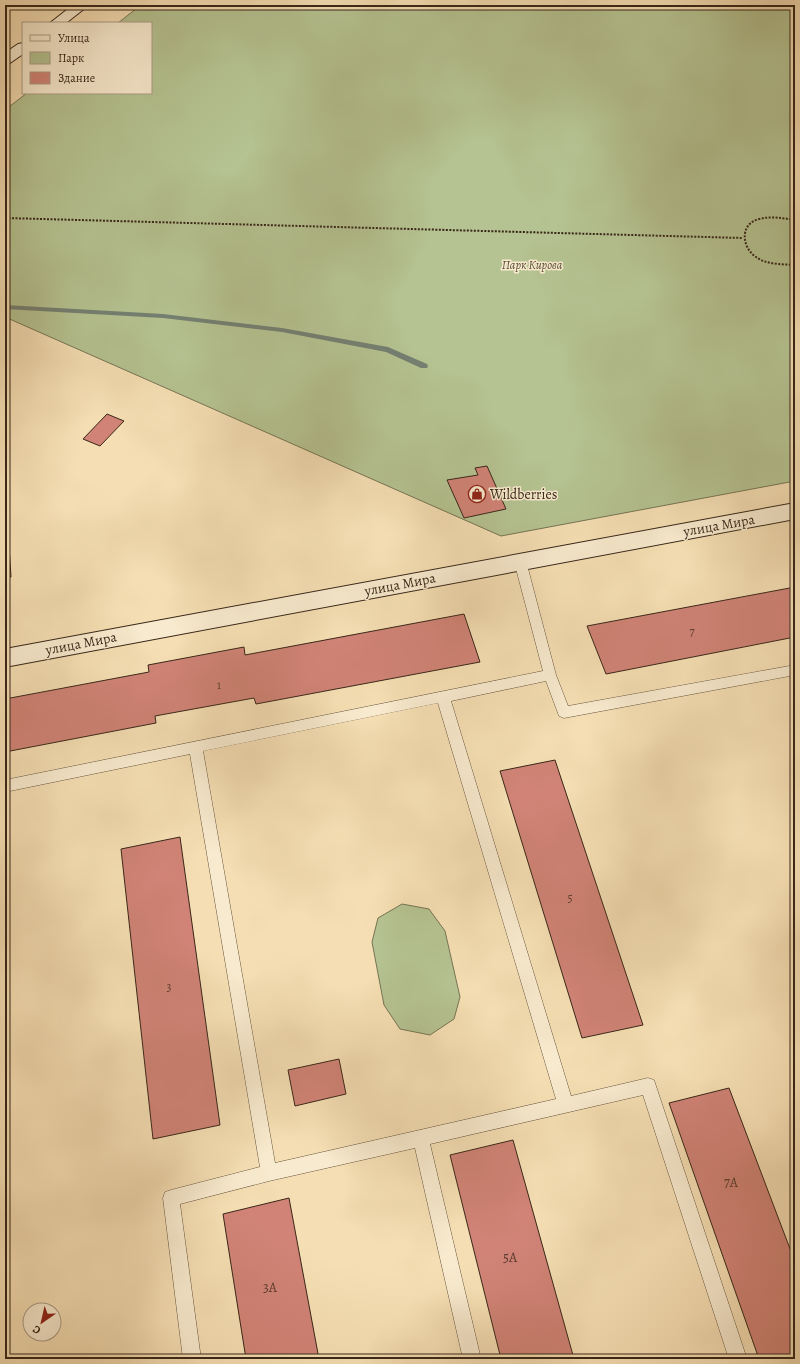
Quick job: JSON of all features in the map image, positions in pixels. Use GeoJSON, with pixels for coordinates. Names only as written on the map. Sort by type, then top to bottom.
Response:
{"type":"FeatureCollection","features":[{"type":"Feature","properties":{"kind":"street"},"geometry":{"type":"LineString","coordinates":[[58,22],[82,5]]}},
{"type":"Feature","properties":{"kind":"street"},"geometry":{"type":"LineString","coordinates":[[5,60],[22,48]]}},
{"type":"Feature","properties":{"kind":"street","name":"улица Мира"},"geometry":{"type":"LineString","coordinates":[[5,658],[795,511]]}},
{"type":"Feature","properties":{"kind":"lane"},"geometry":{"type":"LineString","coordinates":[[520,561],[550,675],[564,712],[795,670]]}},
{"type":"Feature","properties":{"kind":"lane"},"geometry":{"type":"LineString","coordinates":[[5,786],[550,675]]}},
{"type":"Feature","properties":{"kind":"lane"},"geometry":{"type":"LineString","coordinates":[[442,697],[566,1105]]}},
{"type":"Feature","properties":{"kind":"lane"},"geometry":{"type":"LineString","coordinates":[[196,748],[270,1173]]}},
{"type":"Feature","properties":{"kind":"lane"},"geometry":{"type":"LineString","coordinates":[[192,1359],[171,1198],[270,1173],[648,1086],[738,1359]]}},
{"type":"Feature","properties":{"kind":"lane"},"geometry":{"type":"LineString","coordinates":[[421,1138],[472,1359]]}},
{"type":"Feature","properties":{"kind":"path"},"geometry":{"type":"LineString","coordinates":[[795,220],[776,217],[756,220],[744,230],[743,238],[744,244],[748,251],[756,257],[776,265],[795,265]]}},
{"type":"Feature","properties":{"kind":"path"},"geometry":{"type":"LineString","coordinates":[[5,218],[743,238]]}},
{"type":"Feature","properties":{"kind":"green space","name":"Парк Кирова"},"geometry":{"type":"Polygon","coordinates":[[[141,5],[795,5],[795,481],[501,536],[5,317],[5,110],[26,94],[152,94],[152,22],[119,22],[141,5]]]}},
{"type":"Feature","properties":{"kind":"green space"},"geometry":{"type":"Polygon","coordinates":[[[402,904],[429,909],[445,931],[460,997],[454,1019],[430,1035],[400,1029],[384,1005],[372,942],[378,918],[402,904]]]}},
{"type":"Feature","properties":{"kind":"building"},"geometry":{"type":"Polygon","coordinates":[[[107,414],[124,421],[100,446],[83,439],[107,414]]]}},
{"type":"Feature","properties":{"kind":"building","name":"Wildberries"},"geometry":{"type":"Polygon","coordinates":[[[487,466],[506,509],[464,518],[447,480],[478,475],[475,468],[487,466]]]}},
{"type":"Feature","properties":{"kind":"building"},"geometry":{"type":"Polygon","coordinates":[[[5,484],[11,577],[5,578],[5,484]]]}},
{"type":"Feature","properties":{"kind":"building"},"geometry":{"type":"Polygon","coordinates":[[[795,587],[795,637],[606,674],[587,626],[795,587]]]}},
{"type":"Feature","properties":{"kind":"building"},"geometry":{"type":"Polygon","coordinates":[[[464,614],[480,662],[256,704],[254,698],[155,716],[156,723],[5,752],[5,699],[149,672],[148,665],[244,647],[245,655],[464,614]]]}},
{"type":"Feature","properties":{"kind":"building"},"geometry":{"type":"Polygon","coordinates":[[[555,760],[643,1025],[582,1038],[500,771],[555,760]]]}},
{"type":"Feature","properties":{"kind":"building"},"geometry":{"type":"Polygon","coordinates":[[[180,837],[220,1125],[153,1139],[121,849],[180,837]]]}},
{"type":"Feature","properties":{"kind":"building"},"geometry":{"type":"Polygon","coordinates":[[[339,1059],[346,1094],[295,1106],[288,1070],[339,1059]]]}},
{"type":"Feature","properties":{"kind":"building"},"geometry":{"type":"Polygon","coordinates":[[[729,1088],[795,1262],[795,1359],[759,1359],[669,1103],[729,1088]]]}},
{"type":"Feature","properties":{"kind":"building"},"geometry":{"type":"Polygon","coordinates":[[[513,1140],[574,1359],[501,1359],[450,1155],[513,1140]]]}},
{"type":"Feature","properties":{"kind":"building"},"geometry":{"type":"Polygon","coordinates":[[[289,1198],[319,1359],[246,1359],[223,1214],[289,1198]]]}},
{"type":"Feature","properties":{"kind":"waterway"},"geometry":{"type":"LineString","coordinates":[[5,307],[163,316],[282,330],[388,350],[424,366]]}},
{"type":"Feature","properties":{"kind":"place","name":"Wildberries"},"geometry":{"type":"Point","coordinates":[477,494]}}]}
